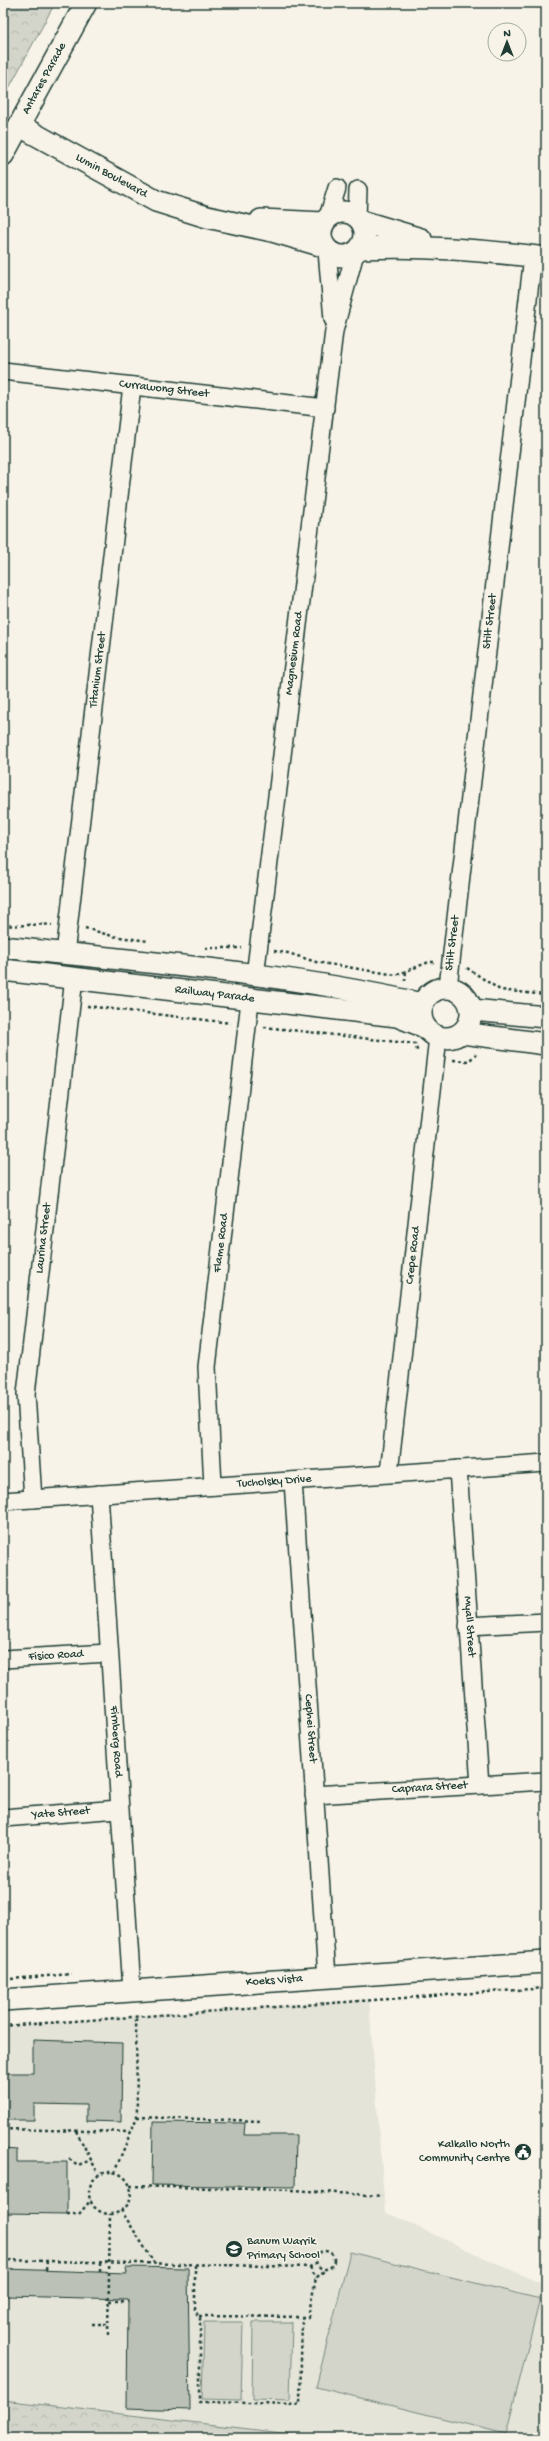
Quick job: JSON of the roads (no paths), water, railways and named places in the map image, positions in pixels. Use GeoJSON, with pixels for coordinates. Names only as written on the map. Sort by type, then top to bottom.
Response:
{"type":"FeatureCollection","features":[{"type":"Feature","properties":{"kind":"street","name":"Antares Parade"},"geometry":{"type":"LineString","coordinates":[[3,155],[86,3]]}},
{"type":"Feature","properties":{"kind":"street","name":"Lumin Boulevard"},"geometry":{"type":"LineString","coordinates":[[20,126],[156,201],[207,217],[272,231],[325,248]]}},
{"type":"Feature","properties":{"kind":"street"},"geometry":{"type":"LineString","coordinates":[[337,188],[321,238],[325,248],[341,257],[358,251],[396,246],[456,248],[539,257]]}},
{"type":"Feature","properties":{"kind":"street"},"geometry":{"type":"LineString","coordinates":[[358,190],[359,219],[365,235],[358,251]]}},
{"type":"Feature","properties":{"kind":"street"},"geometry":{"type":"LineString","coordinates":[[326,220],[343,212],[359,219],[456,248]]}},
{"type":"Feature","properties":{"kind":"street","name":"Lumin Boulevard"},"geometry":{"type":"LineString","coordinates":[[207,217],[326,220]]}},
{"type":"Feature","properties":{"kind":"street","name":"Magnesium Road"},"geometry":{"type":"LineString","coordinates":[[325,248],[334,331]]}},
{"type":"Feature","properties":{"kind":"street","name":"Magnesium Road"},"geometry":{"type":"LineString","coordinates":[[254,976],[259,950],[334,331],[358,251]]}},
{"type":"Feature","properties":{"kind":"street","name":"Stilt Street"},"geometry":{"type":"LineString","coordinates":[[448,987],[539,257]]}},
{"type":"Feature","properties":{"kind":"street","name":"Currawong Street"},"geometry":{"type":"LineString","coordinates":[[3,372],[324,408]]}},
{"type":"Feature","properties":{"kind":"street","name":"Titanium Street"},"geometry":{"type":"LineString","coordinates":[[65,954],[67,926],[132,386]]}},
{"type":"Feature","properties":{"kind":"street","name":"Railway Parade"},"geometry":{"type":"LineString","coordinates":[[3,947],[254,976],[380,994],[422,1004]]}},
{"type":"Feature","properties":{"kind":"street","name":"Railway Parade"},"geometry":{"type":"LineString","coordinates":[[3,970],[250,1001],[396,1016],[432,1032]]}},
{"type":"Feature","properties":{"kind":"street","name":"Laurina Street"},"geometry":{"type":"LineString","coordinates":[[33,1499],[26,1394],[74,978]]}},
{"type":"Feature","properties":{"kind":"street"},"geometry":{"type":"LineString","coordinates":[[448,987],[464,994],[472,1010],[471,1018],[462,1033],[454,1037],[432,1032],[422,1020],[422,1004],[432,992],[448,987]]}},
{"type":"Feature","properties":{"kind":"street","name":"Flame Road"},"geometry":{"type":"LineString","coordinates":[[214,1486],[207,1367],[250,1001]]}},
{"type":"Feature","properties":{"kind":"street"},"geometry":{"type":"LineString","coordinates":[[472,1010],[546,1017]]}},
{"type":"Feature","properties":{"kind":"street","name":"Crepe Road"},"geometry":{"type":"LineString","coordinates":[[389,1474],[432,1032]]}},
{"type":"Feature","properties":{"kind":"street"},"geometry":{"type":"LineString","coordinates":[[462,1033],[546,1044]]}},
{"type":"Feature","properties":{"kind":"street","name":"Tucholsky Drive"},"geometry":{"type":"LineString","coordinates":[[3,1501],[546,1462]]}},
{"type":"Feature","properties":{"kind":"street","name":"Myall Street"},"geometry":{"type":"LineString","coordinates":[[458,1469],[480,1785]]}},
{"type":"Feature","properties":{"kind":"street","name":"Cephei Street"},"geometry":{"type":"LineString","coordinates":[[293,1481],[327,1977]]}},
{"type":"Feature","properties":{"kind":"street","name":"Firnberg Road"},"geometry":{"type":"LineString","coordinates":[[99,1494],[132,1990]]}},
{"type":"Feature","properties":{"kind":"street"},"geometry":{"type":"LineString","coordinates":[[468,1626],[546,1622]]}},
{"type":"Feature","properties":{"kind":"street","name":"Fisico Road"},"geometry":{"type":"LineString","coordinates":[[3,1659],[109,1653]]}},
{"type":"Feature","properties":{"kind":"street","name":"Caprara Street"},"geometry":{"type":"LineString","coordinates":[[314,1795],[546,1781]]}},
{"type":"Feature","properties":{"kind":"street","name":"Yate Street"},"geometry":{"type":"LineString","coordinates":[[3,1818],[119,1809]]}},
{"type":"Feature","properties":{"kind":"street","name":"Koeks Vista"},"geometry":{"type":"LineString","coordinates":[[3,2000],[546,1962]]}},
{"type":"Feature","properties":{"kind":"place","name":"Kalkallo North Community Centre"},"geometry":{"type":"Point","coordinates":[523,2152]}},
{"type":"Feature","properties":{"kind":"place","name":"Banum Warrik Primary School"},"geometry":{"type":"Point","coordinates":[234,2249]}}]}
